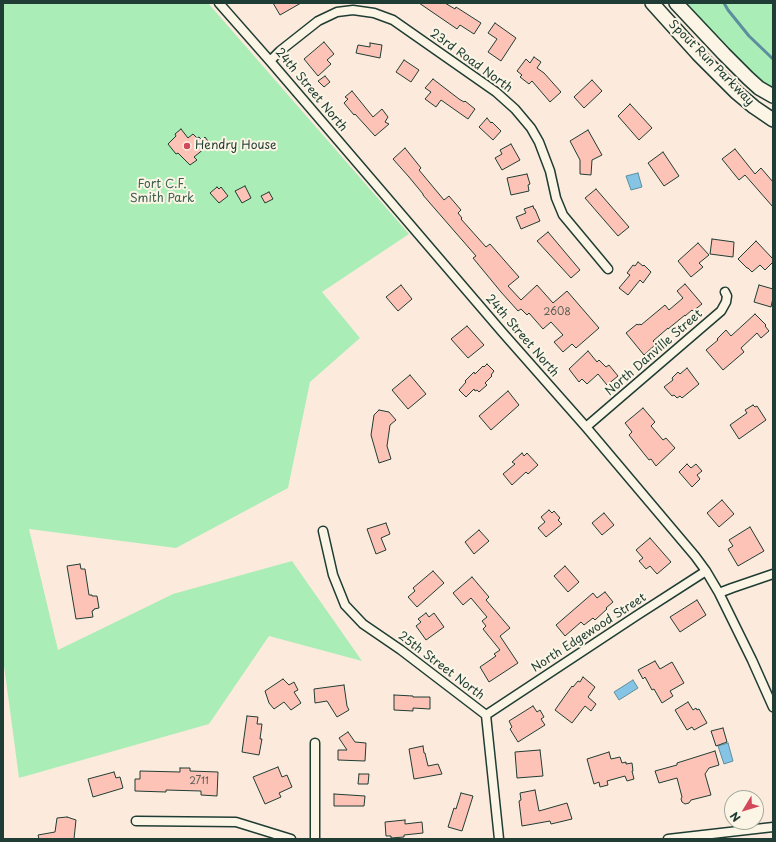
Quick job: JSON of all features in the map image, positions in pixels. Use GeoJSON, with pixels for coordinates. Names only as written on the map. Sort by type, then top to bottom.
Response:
{"type":"FeatureCollection","features":[{"type":"Feature","properties":{"kind":"main road","name":"Spout Run Parkway"},"geometry":{"type":"LineString","coordinates":[[652,3],[698,54],[736,92],[773,120]]}},
{"type":"Feature","properties":{"kind":"main road","name":"Spout Run Parkway"},"geometry":{"type":"LineString","coordinates":[[676,3],[736,67],[759,88],[773,96]]}},
{"type":"Feature","properties":{"kind":"main road"},"geometry":{"type":"LineString","coordinates":[[759,88],[773,100]]}},
{"type":"Feature","properties":{"kind":"street","name":"24th Street North"},"geometry":{"type":"LineString","coordinates":[[219,3],[503,333],[586,427],[695,556],[719,594],[752,660],[773,707]]}},
{"type":"Feature","properties":{"kind":"street","name":"23rd Road North"},"geometry":{"type":"LineString","coordinates":[[270,61],[280,51],[318,21],[337,12],[353,10],[374,13],[393,20],[496,92],[515,109],[531,128],[539,142],[550,171],[556,198],[563,215],[608,269]]}},
{"type":"Feature","properties":{"kind":"street","name":"North Danville Street"},"geometry":{"type":"LineString","coordinates":[[586,427],[722,311],[727,296],[725,292]]}},
{"type":"Feature","properties":{"kind":"street","name":"25th Street North"},"geometry":{"type":"LineString","coordinates":[[323,531],[333,575],[345,605],[363,624],[401,650],[486,715],[499,839]]}},
{"type":"Feature","properties":{"kind":"street","name":"North Edgewood Street"},"geometry":{"type":"LineString","coordinates":[[486,715],[636,616],[706,572]]}},
{"type":"Feature","properties":{"kind":"street"},"geometry":{"type":"LineString","coordinates":[[719,594],[773,574]]}},
{"type":"Feature","properties":{"kind":"street"},"geometry":{"type":"LineString","coordinates":[[315,743],[315,839]]}},
{"type":"Feature","properties":{"kind":"street"},"geometry":{"type":"LineString","coordinates":[[136,821],[236,822],[291,839]]}},
{"type":"Feature","properties":{"kind":"street"},"geometry":{"type":"LineString","coordinates":[[668,839],[773,827]]}},
{"type":"Feature","properties":{"kind":"green space","name":"Fort C.F. Smith Park"},"geometry":{"type":"Polygon","coordinates":[[[3,3],[208,3],[409,234],[322,292],[360,338],[310,382],[288,488],[176,548],[29,529],[58,650],[173,594],[292,561],[362,661],[269,636],[209,724],[19,778],[3,658],[3,3]]]}},
{"type":"Feature","properties":{"kind":"green space"},"geometry":{"type":"Polygon","coordinates":[[[684,3],[773,3],[773,90],[737,59],[684,3]]]}},
{"type":"Feature","properties":{"kind":"water"},"geometry":{"type":"Polygon","coordinates":[[[638,173],[642,187],[631,190],[626,176],[638,173]]]}},
{"type":"Feature","properties":{"kind":"water"},"geometry":{"type":"Polygon","coordinates":[[[633,680],[638,688],[619,700],[614,692],[633,680]]]}},
{"type":"Feature","properties":{"kind":"water"},"geometry":{"type":"Polygon","coordinates":[[[728,743],[733,761],[724,764],[718,746],[728,743]]]}},
{"type":"Feature","properties":{"kind":"building"},"geometry":{"type":"Polygon","coordinates":[[[273,3],[301,3],[280,15],[273,3]]]}},
{"type":"Feature","properties":{"kind":"building"},"geometry":{"type":"Polygon","coordinates":[[[419,3],[445,3],[455,9],[456,7],[481,23],[474,34],[460,25],[457,29],[419,3]]]}},
{"type":"Feature","properties":{"kind":"building"},"geometry":{"type":"Polygon","coordinates":[[[495,23],[516,38],[501,61],[488,52],[497,39],[488,33],[495,23]]]}},
{"type":"Feature","properties":{"kind":"building"},"geometry":{"type":"Polygon","coordinates":[[[324,42],[334,54],[327,60],[331,64],[318,76],[304,59],[324,42]]]}},
{"type":"Feature","properties":{"kind":"building"},"geometry":{"type":"Polygon","coordinates":[[[370,43],[382,45],[380,58],[356,53],[358,45],[370,47],[370,43]]]}},
{"type":"Feature","properties":{"kind":"building"},"geometry":{"type":"Polygon","coordinates":[[[534,57],[541,62],[537,68],[544,73],[561,92],[550,102],[532,81],[529,84],[520,77],[522,75],[517,71],[526,59],[530,63],[534,57]]]}},
{"type":"Feature","properties":{"kind":"building"},"geometry":{"type":"Polygon","coordinates":[[[404,60],[419,70],[411,82],[396,72],[404,60]]]}},
{"type":"Feature","properties":{"kind":"building"},"geometry":{"type":"Polygon","coordinates":[[[325,76],[330,82],[324,87],[318,81],[325,76]]]}},
{"type":"Feature","properties":{"kind":"building"},"geometry":{"type":"Polygon","coordinates":[[[433,79],[475,109],[468,119],[441,100],[436,107],[425,99],[431,92],[425,88],[433,79]]]}},
{"type":"Feature","properties":{"kind":"building"},"geometry":{"type":"Polygon","coordinates":[[[592,80],[602,91],[584,108],[574,97],[592,80]]]}},
{"type":"Feature","properties":{"kind":"building"},"geometry":{"type":"Polygon","coordinates":[[[352,91],[373,117],[382,109],[388,117],[385,122],[389,124],[375,136],[344,103],[348,99],[345,97],[352,91]]]}},
{"type":"Feature","properties":{"kind":"building"},"geometry":{"type":"Polygon","coordinates":[[[630,104],[652,128],[639,140],[618,116],[630,104]]]}},
{"type":"Feature","properties":{"kind":"building"},"geometry":{"type":"Polygon","coordinates":[[[487,118],[501,131],[493,140],[479,127],[487,118]]]}},
{"type":"Feature","properties":{"kind":"building","name":"Hendry House"},"geometry":{"type":"Polygon","coordinates":[[[181,129],[188,138],[193,134],[202,140],[205,137],[210,144],[194,157],[197,160],[190,165],[178,153],[176,154],[168,144],[176,136],[175,134],[181,129]]]}},
{"type":"Feature","properties":{"kind":"building"},"geometry":{"type":"Polygon","coordinates":[[[588,130],[602,155],[592,160],[591,175],[580,174],[580,160],[570,141],[588,130]]]}},
{"type":"Feature","properties":{"kind":"building"},"geometry":{"type":"Polygon","coordinates":[[[511,144],[520,160],[502,170],[495,158],[502,154],[500,150],[511,144]]]}},
{"type":"Feature","properties":{"kind":"building"},"geometry":{"type":"Polygon","coordinates":[[[405,148],[421,168],[419,170],[444,200],[449,196],[461,210],[458,213],[462,218],[461,219],[486,247],[490,244],[519,277],[508,286],[521,300],[537,285],[553,303],[567,291],[599,328],[576,348],[572,344],[563,352],[554,342],[563,335],[551,322],[543,329],[529,313],[527,315],[521,309],[518,311],[473,258],[476,256],[393,159],[405,148]]]}},
{"type":"Feature","properties":{"kind":"building"},"geometry":{"type":"Polygon","coordinates":[[[735,149],[755,174],[761,168],[773,182],[773,207],[745,175],[739,180],[722,159],[735,149]]]}},
{"type":"Feature","properties":{"kind":"building"},"geometry":{"type":"Polygon","coordinates":[[[663,152],[679,176],[664,186],[648,163],[663,152]]]}},
{"type":"Feature","properties":{"kind":"building"},"geometry":{"type":"Polygon","coordinates":[[[527,174],[530,184],[528,185],[529,191],[511,195],[507,178],[527,174]]]}},
{"type":"Feature","properties":{"kind":"building"},"geometry":{"type":"Polygon","coordinates":[[[245,186],[251,198],[242,203],[235,191],[245,186]]]}},
{"type":"Feature","properties":{"kind":"building"},"geometry":{"type":"Polygon","coordinates":[[[217,187],[219,189],[221,187],[228,196],[219,203],[210,193],[217,187]]]}},
{"type":"Feature","properties":{"kind":"building"},"geometry":{"type":"Polygon","coordinates":[[[596,189],[629,227],[618,236],[585,198],[596,189]]]}},
{"type":"Feature","properties":{"kind":"building"},"geometry":{"type":"Polygon","coordinates":[[[269,192],[273,199],[265,203],[261,196],[269,192]]]}},
{"type":"Feature","properties":{"kind":"building"},"geometry":{"type":"Polygon","coordinates":[[[533,206],[540,221],[521,229],[516,217],[526,213],[524,209],[533,206]]]}},
{"type":"Feature","properties":{"kind":"building"},"geometry":{"type":"Polygon","coordinates":[[[548,232],[580,270],[571,278],[537,241],[548,232]]]}},
{"type":"Feature","properties":{"kind":"building"},"geometry":{"type":"Polygon","coordinates":[[[712,239],[734,242],[733,257],[710,254],[712,239]]]}},
{"type":"Feature","properties":{"kind":"building"},"geometry":{"type":"Polygon","coordinates":[[[756,241],[773,259],[773,262],[765,270],[760,265],[752,272],[738,259],[756,241]]]}},
{"type":"Feature","properties":{"kind":"building"},"geometry":{"type":"Polygon","coordinates":[[[698,243],[709,255],[699,263],[703,267],[691,277],[678,261],[698,243]]]}},
{"type":"Feature","properties":{"kind":"building"},"geometry":{"type":"Polygon","coordinates":[[[638,262],[643,266],[644,265],[651,272],[643,283],[640,280],[628,295],[619,288],[630,275],[627,273],[633,265],[635,266],[638,262]]]}},
{"type":"Feature","properties":{"kind":"building"},"geometry":{"type":"Polygon","coordinates":[[[685,284],[702,304],[685,315],[653,341],[656,344],[644,355],[626,333],[637,324],[641,325],[665,305],[669,310],[683,298],[677,291],[685,284]]]}},
{"type":"Feature","properties":{"kind":"building"},"geometry":{"type":"Polygon","coordinates":[[[401,285],[412,299],[398,311],[386,297],[401,285]]]}},
{"type":"Feature","properties":{"kind":"building"},"geometry":{"type":"Polygon","coordinates":[[[759,285],[773,289],[771,307],[754,302],[759,285]]]}},
{"type":"Feature","properties":{"kind":"building"},"geometry":{"type":"Polygon","coordinates":[[[755,314],[766,325],[765,326],[769,331],[761,338],[757,333],[741,348],[744,352],[723,370],[706,350],[718,340],[717,339],[726,330],[731,336],[755,314]]]}},
{"type":"Feature","properties":{"kind":"building"},"geometry":{"type":"Polygon","coordinates":[[[467,326],[484,345],[468,358],[451,339],[467,326]]]}},
{"type":"Feature","properties":{"kind":"building"},"geometry":{"type":"Polygon","coordinates":[[[588,351],[597,362],[599,360],[606,367],[609,365],[618,376],[607,385],[598,374],[587,384],[582,379],[579,382],[569,369],[588,351]]]}},
{"type":"Feature","properties":{"kind":"building"},"geometry":{"type":"Polygon","coordinates":[[[487,364],[494,371],[491,375],[492,376],[485,383],[487,385],[479,392],[477,390],[475,391],[474,389],[466,397],[459,390],[474,372],[475,374],[487,364]]]}},
{"type":"Feature","properties":{"kind":"building"},"geometry":{"type":"Polygon","coordinates":[[[687,368],[699,384],[682,398],[680,396],[677,398],[674,395],[672,396],[664,387],[673,380],[672,378],[678,372],[680,374],[687,368]]]}},
{"type":"Feature","properties":{"kind":"building"},"geometry":{"type":"Polygon","coordinates":[[[410,375],[426,394],[408,409],[392,390],[410,375]]]}},
{"type":"Feature","properties":{"kind":"building"},"geometry":{"type":"Polygon","coordinates":[[[508,391],[519,405],[491,430],[479,416],[508,391]]]}},
{"type":"Feature","properties":{"kind":"building"},"geometry":{"type":"Polygon","coordinates":[[[753,405],[755,407],[757,406],[766,420],[739,439],[730,425],[747,413],[745,410],[753,405]]]}},
{"type":"Feature","properties":{"kind":"building"},"geometry":{"type":"Polygon","coordinates":[[[643,408],[655,422],[651,426],[663,440],[666,438],[675,448],[656,466],[651,459],[649,460],[629,435],[632,432],[625,423],[643,408]]]}},
{"type":"Feature","properties":{"kind":"building"},"geometry":{"type":"Polygon","coordinates":[[[379,410],[389,412],[396,420],[390,425],[387,446],[391,459],[379,463],[371,435],[374,415],[379,410]]]}},
{"type":"Feature","properties":{"kind":"building"},"geometry":{"type":"Polygon","coordinates":[[[522,453],[524,456],[527,453],[538,465],[528,474],[526,472],[512,485],[503,474],[515,464],[512,462],[522,453]]]}},
{"type":"Feature","properties":{"kind":"building"},"geometry":{"type":"Polygon","coordinates":[[[687,464],[691,468],[696,464],[702,471],[697,475],[700,479],[692,487],[679,472],[687,464]]]}},
{"type":"Feature","properties":{"kind":"building"},"geometry":{"type":"Polygon","coordinates":[[[722,500],[734,514],[719,527],[707,513],[722,500]]]}},
{"type":"Feature","properties":{"kind":"building"},"geometry":{"type":"Polygon","coordinates":[[[549,510],[552,513],[554,511],[560,518],[558,520],[562,524],[546,537],[538,528],[545,522],[541,517],[549,510]]]}},
{"type":"Feature","properties":{"kind":"building"},"geometry":{"type":"Polygon","coordinates":[[[604,513],[614,525],[602,535],[592,523],[604,513]]]}},
{"type":"Feature","properties":{"kind":"building"},"geometry":{"type":"Polygon","coordinates":[[[386,523],[390,534],[381,538],[386,550],[376,554],[367,529],[386,523]]]}},
{"type":"Feature","properties":{"kind":"building"},"geometry":{"type":"Polygon","coordinates":[[[750,527],[764,551],[738,566],[728,549],[733,546],[729,540],[750,527]]]}},
{"type":"Feature","properties":{"kind":"building"},"geometry":{"type":"Polygon","coordinates":[[[479,530],[489,541],[474,554],[465,542],[479,530]]]}},
{"type":"Feature","properties":{"kind":"building"},"geometry":{"type":"Polygon","coordinates":[[[650,538],[671,562],[657,574],[650,566],[646,569],[639,561],[643,558],[636,550],[650,538]]]}},
{"type":"Feature","properties":{"kind":"building"},"geometry":{"type":"Polygon","coordinates":[[[80,564],[81,569],[85,569],[89,595],[97,596],[99,608],[92,611],[93,617],[76,619],[67,566],[80,564]]]}},
{"type":"Feature","properties":{"kind":"building"},"geometry":{"type":"Polygon","coordinates":[[[565,566],[579,582],[568,592],[554,576],[565,566]]]}},
{"type":"Feature","properties":{"kind":"building"},"geometry":{"type":"Polygon","coordinates":[[[433,571],[444,583],[417,607],[408,597],[415,591],[413,588],[433,571]]]}},
{"type":"Feature","properties":{"kind":"building"},"geometry":{"type":"Polygon","coordinates":[[[472,577],[489,597],[486,600],[510,628],[500,636],[518,663],[489,682],[480,667],[496,656],[494,654],[500,650],[483,629],[486,626],[482,621],[487,617],[471,598],[463,605],[453,593],[472,577]]]}},
{"type":"Feature","properties":{"kind":"building"},"geometry":{"type":"Polygon","coordinates":[[[605,592],[613,602],[606,608],[607,609],[595,620],[593,618],[584,625],[581,622],[565,636],[556,625],[593,593],[597,598],[605,592]]]}},
{"type":"Feature","properties":{"kind":"building"},"geometry":{"type":"Polygon","coordinates":[[[697,600],[706,615],[680,632],[670,617],[697,600]]]}},
{"type":"Feature","properties":{"kind":"building"},"geometry":{"type":"Polygon","coordinates":[[[426,613],[429,617],[434,613],[444,627],[426,640],[416,626],[421,622],[418,619],[426,613]]]}},
{"type":"Feature","properties":{"kind":"building"},"geometry":{"type":"Polygon","coordinates":[[[655,661],[660,669],[672,662],[684,683],[670,691],[673,696],[662,703],[654,689],[652,690],[645,677],[643,679],[638,670],[655,661]]]}},
{"type":"Feature","properties":{"kind":"building"},"geometry":{"type":"Polygon","coordinates":[[[583,677],[595,687],[588,697],[596,704],[591,711],[585,706],[572,723],[555,710],[572,686],[573,687],[578,681],[580,682],[583,677]]]}},
{"type":"Feature","properties":{"kind":"building"},"geometry":{"type":"Polygon","coordinates":[[[283,679],[289,685],[294,682],[298,690],[294,692],[301,703],[291,710],[284,702],[274,709],[269,703],[265,691],[283,679]]]}},
{"type":"Feature","properties":{"kind":"building"},"geometry":{"type":"Polygon","coordinates":[[[344,685],[349,710],[337,717],[327,701],[315,703],[314,689],[344,685]]]}},
{"type":"Feature","properties":{"kind":"building"},"geometry":{"type":"Polygon","coordinates":[[[394,695],[430,697],[430,709],[413,708],[413,711],[394,710],[394,695]]]}},
{"type":"Feature","properties":{"kind":"building"},"geometry":{"type":"Polygon","coordinates":[[[688,702],[693,710],[696,708],[697,710],[699,709],[707,723],[694,730],[692,727],[687,730],[675,710],[688,702]]]}},
{"type":"Feature","properties":{"kind":"building"},"geometry":{"type":"Polygon","coordinates":[[[533,706],[537,712],[540,710],[544,717],[541,719],[545,725],[518,742],[510,729],[512,727],[509,721],[533,706]]]}},
{"type":"Feature","properties":{"kind":"building"},"geometry":{"type":"Polygon","coordinates":[[[247,716],[258,717],[257,724],[262,724],[260,739],[262,739],[259,755],[242,752],[247,716]]]}},
{"type":"Feature","properties":{"kind":"building"},"geometry":{"type":"Polygon","coordinates":[[[723,728],[727,742],[716,746],[711,731],[723,728]]]}},
{"type":"Feature","properties":{"kind":"building"},"geometry":{"type":"Polygon","coordinates":[[[348,732],[355,742],[366,743],[365,761],[338,760],[338,750],[347,750],[339,738],[348,732]]]}},
{"type":"Feature","properties":{"kind":"building"},"geometry":{"type":"Polygon","coordinates":[[[423,746],[428,766],[438,764],[442,774],[414,779],[409,749],[423,746]]]}},
{"type":"Feature","properties":{"kind":"building"},"geometry":{"type":"Polygon","coordinates":[[[540,750],[543,776],[517,778],[515,752],[540,750]]]}},
{"type":"Feature","properties":{"kind":"building"},"geometry":{"type":"Polygon","coordinates":[[[715,751],[719,765],[709,768],[705,774],[711,795],[691,800],[689,803],[685,804],[681,799],[682,797],[677,778],[659,783],[655,771],[677,765],[677,763],[715,751]]]}},
{"type":"Feature","properties":{"kind":"building"},"geometry":{"type":"Polygon","coordinates":[[[609,752],[611,759],[620,757],[622,763],[632,763],[634,779],[627,781],[625,776],[607,781],[608,785],[600,787],[599,782],[594,784],[587,759],[609,752]]]}},
{"type":"Feature","properties":{"kind":"building"},"geometry":{"type":"Polygon","coordinates":[[[278,767],[282,777],[287,775],[292,787],[279,793],[281,797],[265,804],[253,777],[278,767]]]}},
{"type":"Feature","properties":{"kind":"building"},"geometry":{"type":"Polygon","coordinates":[[[180,768],[190,768],[190,771],[218,772],[217,796],[201,795],[201,791],[135,791],[135,779],[140,779],[140,771],[180,772],[180,768]]]}},
{"type":"Feature","properties":{"kind":"building"},"geometry":{"type":"Polygon","coordinates":[[[114,772],[116,778],[120,777],[123,788],[93,797],[88,779],[114,772]]]}},
{"type":"Feature","properties":{"kind":"building"},"geometry":{"type":"Polygon","coordinates":[[[359,774],[369,774],[368,784],[358,784],[359,774]]]}},
{"type":"Feature","properties":{"kind":"building"},"geometry":{"type":"Polygon","coordinates":[[[535,790],[539,811],[567,803],[572,819],[551,824],[550,821],[522,826],[519,801],[521,800],[520,793],[535,790]]]}},
{"type":"Feature","properties":{"kind":"building"},"geometry":{"type":"Polygon","coordinates":[[[461,793],[473,796],[462,831],[448,827],[461,793]]]}},
{"type":"Feature","properties":{"kind":"building"},"geometry":{"type":"Polygon","coordinates":[[[334,794],[365,796],[364,806],[334,806],[334,794]]]}},
{"type":"Feature","properties":{"kind":"building"},"geometry":{"type":"Polygon","coordinates":[[[67,817],[76,820],[74,839],[39,839],[38,835],[55,832],[57,818],[67,817]]]}},
{"type":"Feature","properties":{"kind":"building"},"geometry":{"type":"Polygon","coordinates":[[[405,820],[405,824],[422,822],[423,833],[404,835],[404,837],[391,838],[391,836],[386,836],[385,822],[405,820]]]}},
{"type":"Feature","properties":{"kind":"waterway"},"geometry":{"type":"LineString","coordinates":[[724,3],[749,36],[773,59]]}},
{"type":"Feature","properties":{"kind":"place","name":"Hendry House"},"geometry":{"type":"Point","coordinates":[187,146]}}]}
